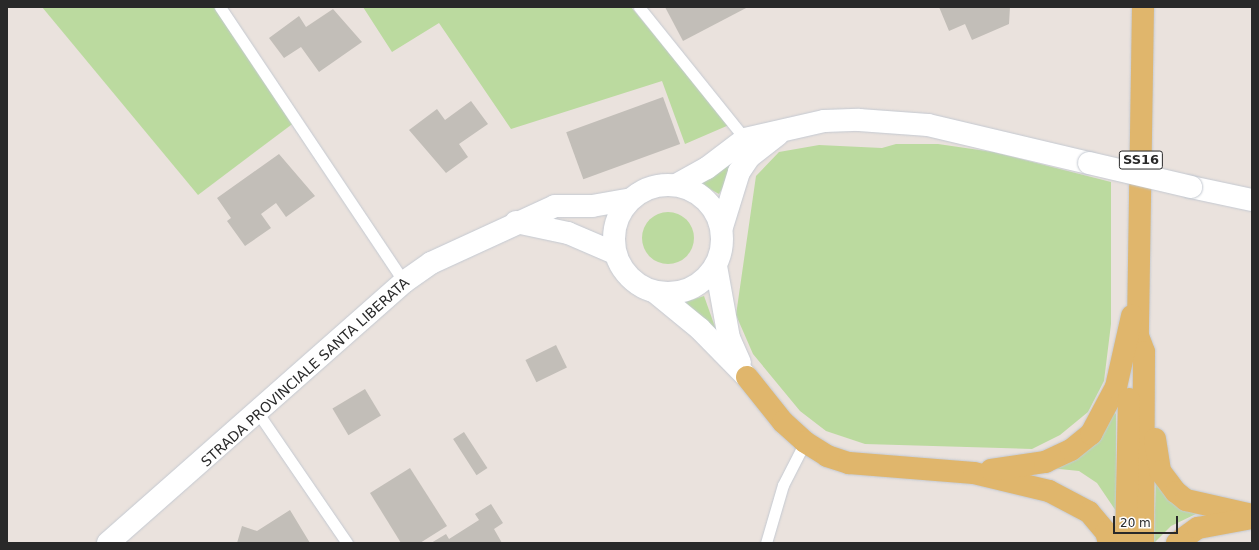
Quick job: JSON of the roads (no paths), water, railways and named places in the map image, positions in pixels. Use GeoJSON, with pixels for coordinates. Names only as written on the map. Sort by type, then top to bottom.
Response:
{"type":"FeatureCollection","features":[{"type":"Feature","properties":{"kind":"main road","name":"SS16"},"geometry":{"type":"LineString","coordinates":[[1143,7],[1138,336],[1144,352],[1143,543]]}},
{"type":"Feature","properties":{"kind":"main road"},"geometry":{"type":"LineString","coordinates":[[747,377],[700,328],[655,292],[630,278],[615,253],[615,224],[630,199],[644,190],[676,184],[707,168],[745,139],[789,126],[859,120],[928,125],[1252,200]]}},
{"type":"Feature","properties":{"kind":"main road"},"geometry":{"type":"LineString","coordinates":[[789,126],[749,157],[732,188],[722,227],[722,247],[716,266],[729,338],[747,377],[762,401],[805,442],[849,463],[974,473],[1028,484],[1068,500],[1099,522],[1109,543]]}},
{"type":"Feature","properties":{"kind":"main road"},"geometry":{"type":"LineString","coordinates":[[676,184],[705,198],[722,227]]}},
{"type":"Feature","properties":{"kind":"main road","name":"STRADA PROVINCIALE SANTA LIBERATA"},"geometry":{"type":"LineString","coordinates":[[108,543],[258,413],[404,282],[431,263],[516,222],[554,206],[592,206],[630,199]]}},
{"type":"Feature","properties":{"kind":"main road"},"geometry":{"type":"LineString","coordinates":[[516,222],[568,233],[615,253]]}},
{"type":"Feature","properties":{"kind":"main road"},"geometry":{"type":"LineString","coordinates":[[655,292],[673,293],[690,289],[716,266]]}},
{"type":"Feature","properties":{"kind":"main road"},"geometry":{"type":"LineString","coordinates":[[974,473],[1045,462],[1071,450],[1091,434],[1116,387],[1139,281]]}},
{"type":"Feature","properties":{"kind":"main road"},"geometry":{"type":"LineString","coordinates":[[1139,281],[1151,346],[1160,471],[1186,500],[1252,515]]}},
{"type":"Feature","properties":{"kind":"main road","name":"SS16"},"geometry":{"type":"LineString","coordinates":[[1126,543],[1131,352],[1138,336]]}},
{"type":"Feature","properties":{"kind":"main road"},"geometry":{"type":"LineString","coordinates":[[1177,543],[1198,528],[1252,518]]}},
{"type":"Feature","properties":{"kind":"lane"},"geometry":{"type":"LineString","coordinates":[[220,7],[404,282]]}},
{"type":"Feature","properties":{"kind":"lane"},"geometry":{"type":"LineString","coordinates":[[639,7],[745,139]]}},
{"type":"Feature","properties":{"kind":"lane"},"geometry":{"type":"LineString","coordinates":[[258,413],[347,543]]}},
{"type":"Feature","properties":{"kind":"lane"},"geometry":{"type":"LineString","coordinates":[[766,543],[783,485],[805,442]]}}]}
